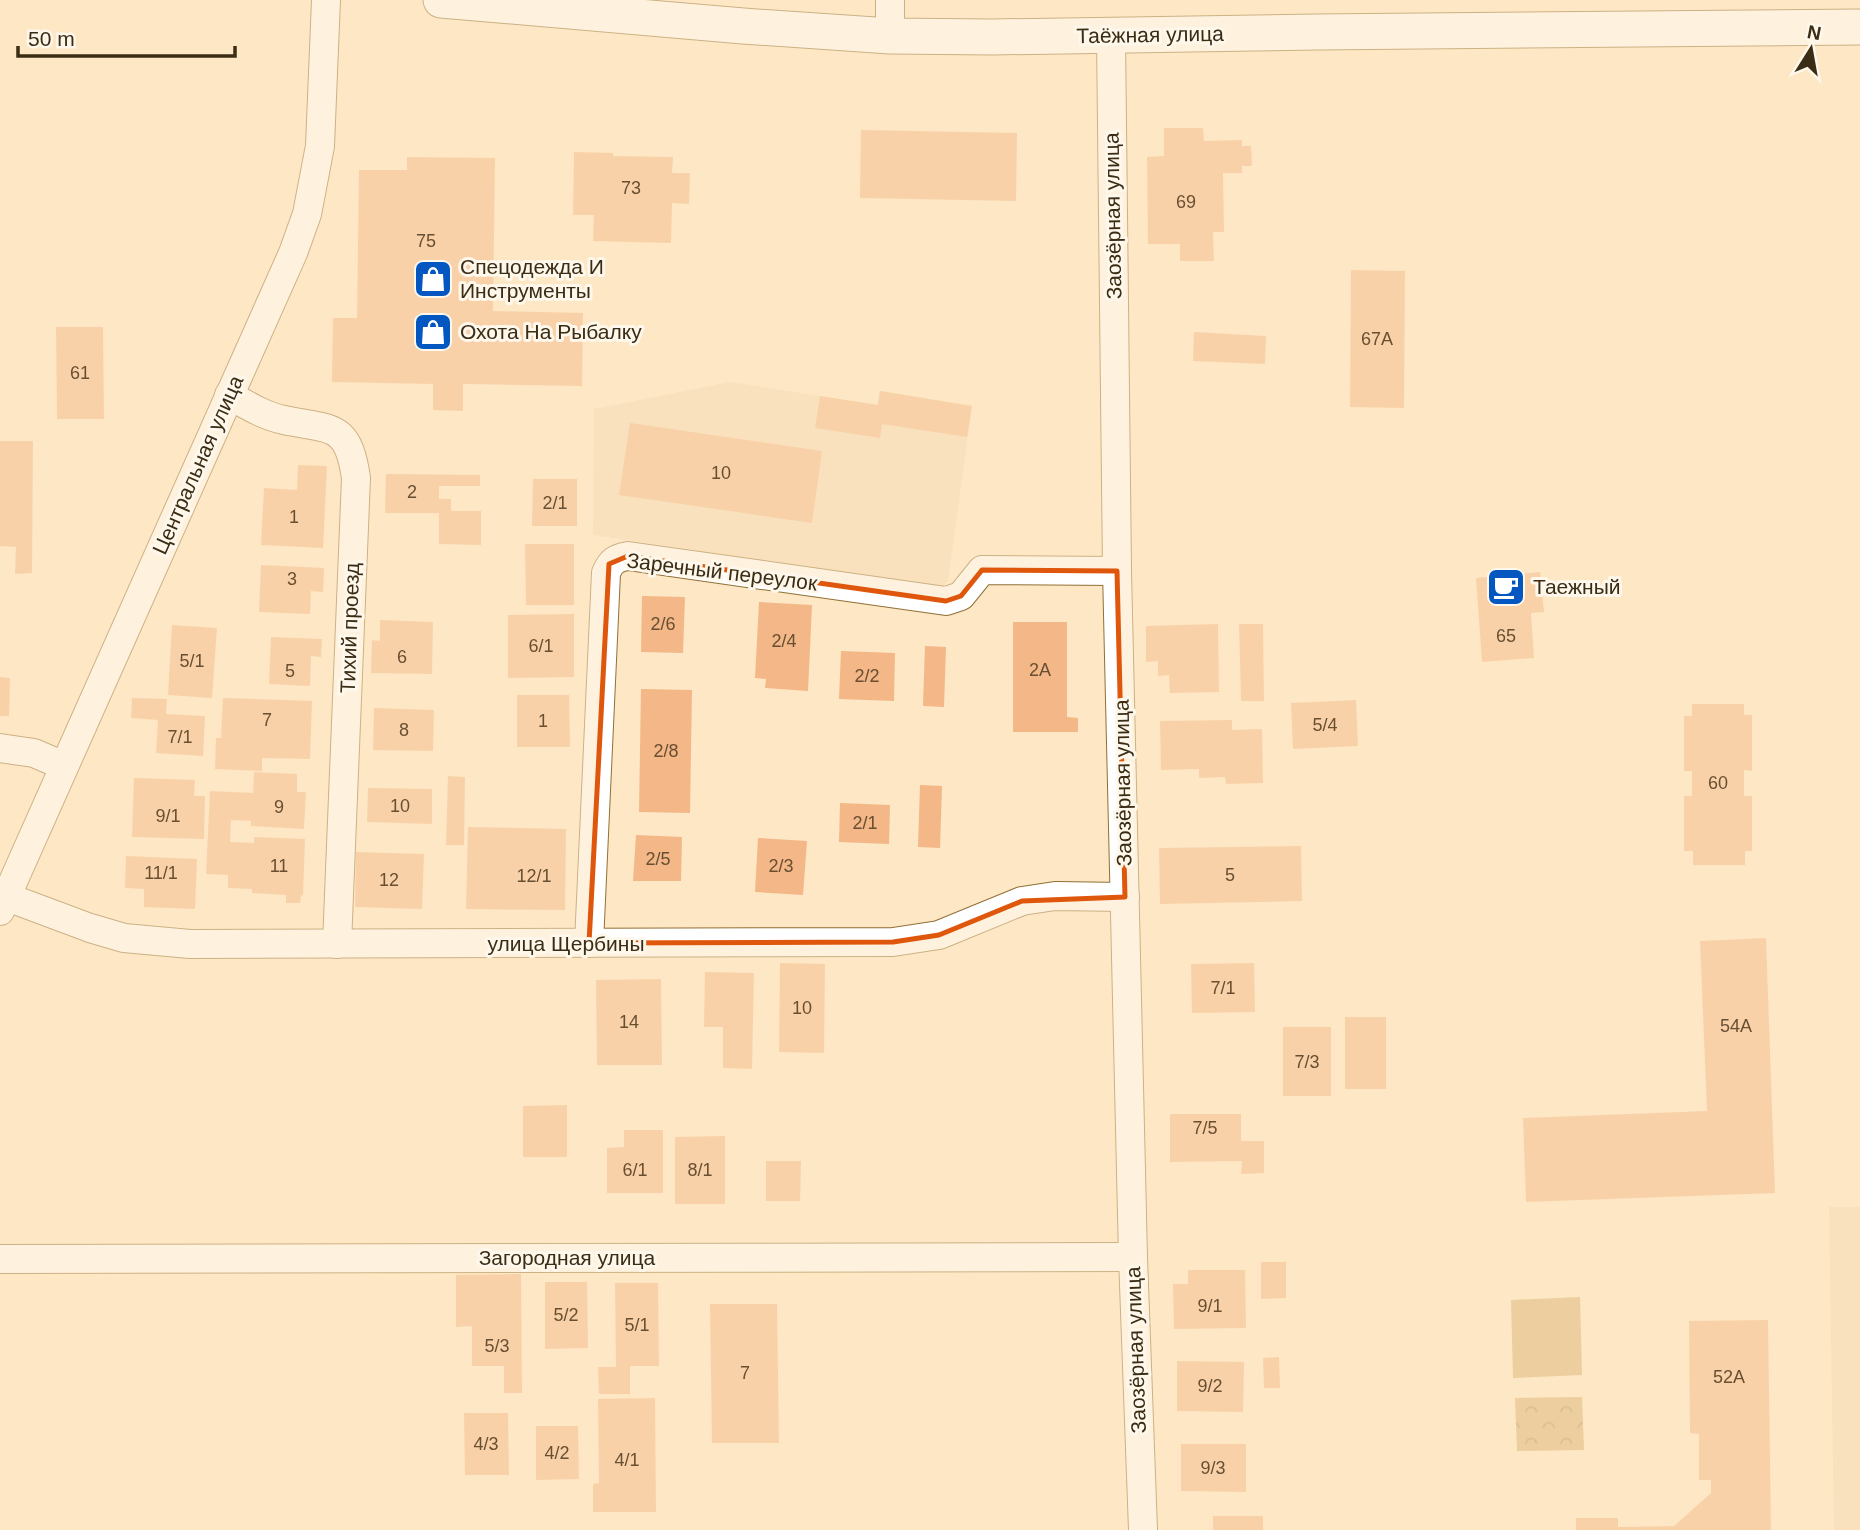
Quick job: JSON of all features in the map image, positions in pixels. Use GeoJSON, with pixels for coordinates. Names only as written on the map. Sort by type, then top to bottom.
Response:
{"type":"FeatureCollection","features":[{"type":"Feature","properties":{"kind":"street","name":"Центральная улица"},"geometry":{"type":"LineString","coordinates":[[3,904],[293,253],[307,214],[320,146],[326,0]]}},
{"type":"Feature","properties":{"kind":"street","name":"Таёжная улица"},"geometry":{"type":"LineString","coordinates":[[441,0],[890,36],[1860,27]]}},
{"type":"Feature","properties":{"kind":"street"},"geometry":{"type":"LineString","coordinates":[[890,0],[890,36]]}},
{"type":"Feature","properties":{"kind":"street","name":"Заозёрная улица"},"geometry":{"type":"LineString","coordinates":[[1111,36],[1117,571],[1133,1257],[1143,1530]]}},
{"type":"Feature","properties":{"kind":"street","name":"Тихий проезд"},"geometry":{"type":"LineString","coordinates":[[229,395],[262,413],[284,420],[326,427],[339,433],[348,444],[354,462],[356,478],[337,944]]}},
{"type":"Feature","properties":{"kind":"street","name":"Заречный переулок"},"geometry":{"type":"LineString","coordinates":[[589,943],[606,573],[617,558],[628,556],[937,601],[955,600],[961,596],[982,570],[1117,571]]}},
{"type":"Feature","properties":{"kind":"street"},"geometry":{"type":"LineString","coordinates":[[0,748],[34,753],[64,766]]}},
{"type":"Feature","properties":{"kind":"street","name":"улица Щербины"},"geometry":{"type":"LineString","coordinates":[[3,904],[146,941],[190,944],[893,942],[939,935],[1022,901],[1055,896],[1125,897]]}},
{"type":"Feature","properties":{"kind":"street","name":"Загородная улица"},"geometry":{"type":"LineString","coordinates":[[0,1259],[1133,1257]]}},
{"type":"Feature","properties":{"kind":"highlighted area"},"geometry":{"type":"Polygon","coordinates":[[[628,556],[946,601],[961,596],[982,570],[1117,571],[1125,897],[1022,901],[939,935],[893,942],[589,943],[609,564],[628,556]]]}},
{"type":"Feature","properties":{"kind":"shaded area"},"geometry":{"type":"Polygon","coordinates":[[[730,382],[877,405],[880,391],[972,406],[948,581],[941,587],[593,535],[594,409],[730,382]]]}},
{"type":"Feature","properties":{"kind":"shaded area"},"geometry":{"type":"Polygon","coordinates":[[[1829,1207],[1860,1207],[1860,1530],[1834,1530],[1829,1207]]]}},
{"type":"Feature","properties":{"kind":"green space"},"geometry":{"type":"Polygon","coordinates":[[[1580,1297],[1582,1375],[1513,1378],[1511,1300],[1580,1297]]]}},
{"type":"Feature","properties":{"kind":"green space"},"geometry":{"type":"Polygon","coordinates":[[[1582,1397],[1584,1450],[1517,1451],[1515,1398],[1582,1397]]]}},
{"type":"Feature","properties":{"kind":"building"},"geometry":{"type":"Polygon","coordinates":[[[1164,128],[1203,128],[1204,141],[1242,140],[1242,146],[1251,146],[1252,166],[1242,166],[1242,173],[1223,173],[1224,232],[1213,232],[1214,261],[1180,261],[1180,244],[1148,244],[1147,157],[1164,156],[1164,128]]]}},
{"type":"Feature","properties":{"kind":"building"},"geometry":{"type":"Polygon","coordinates":[[[861,130],[1017,133],[1016,201],[860,198],[861,130]]]}},
{"type":"Feature","properties":{"kind":"building"},"geometry":{"type":"Polygon","coordinates":[[[574,152],[673,157],[672,173],[690,173],[689,204],[672,203],[671,243],[593,241],[594,215],[573,215],[574,152]]]}},
{"type":"Feature","properties":{"kind":"building"},"geometry":{"type":"Polygon","coordinates":[[[407,157],[495,158],[493,311],[583,313],[582,386],[463,384],[463,411],[433,410],[433,384],[332,382],[333,318],[357,318],[359,170],[407,170],[407,157]]]}},
{"type":"Feature","properties":{"kind":"building"},"geometry":{"type":"Polygon","coordinates":[[[1351,270],[1405,271],[1404,408],[1350,407],[1351,270]]]}},
{"type":"Feature","properties":{"kind":"building"},"geometry":{"type":"Polygon","coordinates":[[[56,327],[103,327],[104,419],[57,419],[56,327]]]}},
{"type":"Feature","properties":{"kind":"building"},"geometry":{"type":"Polygon","coordinates":[[[1194,332],[1266,336],[1265,364],[1193,361],[1194,332]]]}},
{"type":"Feature","properties":{"kind":"building"},"geometry":{"type":"Polygon","coordinates":[[[880,391],[972,406],[967,437],[882,424],[880,438],[815,428],[820,396],[878,405],[880,391]]]}},
{"type":"Feature","properties":{"kind":"building"},"geometry":{"type":"Polygon","coordinates":[[[630,423],[822,451],[812,523],[619,495],[630,423]]]}},
{"type":"Feature","properties":{"kind":"building"},"geometry":{"type":"Polygon","coordinates":[[[0,441],[33,441],[32,573],[15,574],[16,547],[0,546],[0,441]]]}},
{"type":"Feature","properties":{"kind":"building"},"geometry":{"type":"Polygon","coordinates":[[[298,465],[327,466],[323,548],[261,545],[264,488],[297,490],[298,465]]]}},
{"type":"Feature","properties":{"kind":"building"},"geometry":{"type":"Polygon","coordinates":[[[386,474],[480,475],[480,486],[439,486],[439,499],[451,499],[451,511],[481,511],[481,545],[439,544],[439,513],[385,513],[386,474]]]}},
{"type":"Feature","properties":{"kind":"building"},"geometry":{"type":"Polygon","coordinates":[[[533,479],[577,479],[577,526],[532,526],[533,479]]]}},
{"type":"Feature","properties":{"kind":"building"},"geometry":{"type":"Polygon","coordinates":[[[525,544],[574,544],[574,605],[526,605],[525,544]]]}},
{"type":"Feature","properties":{"kind":"building"},"geometry":{"type":"Polygon","coordinates":[[[261,565],[324,568],[323,592],[311,591],[310,614],[259,612],[261,565]]]}},
{"type":"Feature","properties":{"kind":"building"},"geometry":{"type":"Polygon","coordinates":[[[1540,572],[1544,612],[1531,613],[1534,658],[1482,662],[1476,578],[1540,572]]]}},
{"type":"Feature","properties":{"kind":"building"},"geometry":{"type":"Polygon","coordinates":[[[642,596],[685,597],[683,653],[641,652],[642,596]]]}},
{"type":"Feature","properties":{"kind":"building"},"geometry":{"type":"Polygon","coordinates":[[[759,602],[812,605],[808,691],[765,688],[766,679],[755,678],[759,602]]]}},
{"type":"Feature","properties":{"kind":"building"},"geometry":{"type":"Polygon","coordinates":[[[574,614],[574,677],[508,678],[508,615],[574,614]]]}},
{"type":"Feature","properties":{"kind":"building"},"geometry":{"type":"Polygon","coordinates":[[[380,620],[433,622],[432,674],[371,673],[372,640],[380,641],[380,620]]]}},
{"type":"Feature","properties":{"kind":"building"},"geometry":{"type":"Polygon","coordinates":[[[1013,622],[1067,622],[1067,717],[1078,718],[1078,732],[1013,732],[1013,622]]]}},
{"type":"Feature","properties":{"kind":"building"},"geometry":{"type":"Polygon","coordinates":[[[1218,624],[1219,692],[1170,693],[1169,675],[1158,676],[1158,661],[1146,662],[1146,626],[1218,624]]]}},
{"type":"Feature","properties":{"kind":"building"},"geometry":{"type":"Polygon","coordinates":[[[1239,624],[1263,624],[1264,701],[1241,701],[1239,624]]]}},
{"type":"Feature","properties":{"kind":"building"},"geometry":{"type":"Polygon","coordinates":[[[172,625],[217,628],[212,698],[168,695],[172,625]]]}},
{"type":"Feature","properties":{"kind":"building"},"geometry":{"type":"Polygon","coordinates":[[[271,637],[322,639],[321,657],[311,656],[310,686],[269,684],[271,637]]]}},
{"type":"Feature","properties":{"kind":"building"},"geometry":{"type":"Polygon","coordinates":[[[925,646],[946,647],[944,707],[923,706],[925,646]]]}},
{"type":"Feature","properties":{"kind":"building"},"geometry":{"type":"Polygon","coordinates":[[[841,651],[895,653],[894,701],[839,699],[841,651]]]}},
{"type":"Feature","properties":{"kind":"building"},"geometry":{"type":"Polygon","coordinates":[[[0,677],[10,678],[9,716],[0,716],[0,677]]]}},
{"type":"Feature","properties":{"kind":"building"},"geometry":{"type":"Polygon","coordinates":[[[641,689],[692,690],[690,813],[639,812],[641,689]]]}},
{"type":"Feature","properties":{"kind":"building"},"geometry":{"type":"Polygon","coordinates":[[[517,695],[569,695],[570,747],[517,747],[517,695]]]}},
{"type":"Feature","properties":{"kind":"building"},"geometry":{"type":"Polygon","coordinates":[[[132,698],[167,699],[166,714],[205,716],[203,756],[156,753],[158,720],[131,718],[132,698]]]}},
{"type":"Feature","properties":{"kind":"building"},"geometry":{"type":"Polygon","coordinates":[[[223,698],[312,701],[310,759],[262,758],[262,771],[215,769],[216,738],[221,738],[223,698]]]}},
{"type":"Feature","properties":{"kind":"building"},"geometry":{"type":"Polygon","coordinates":[[[1356,700],[1358,746],[1293,749],[1291,703],[1356,700]]]}},
{"type":"Feature","properties":{"kind":"building"},"geometry":{"type":"Polygon","coordinates":[[[1692,704],[1744,704],[1744,715],[1752,715],[1752,771],[1744,770],[1744,796],[1752,796],[1752,851],[1745,851],[1745,865],[1693,865],[1693,851],[1684,851],[1684,796],[1692,796],[1692,771],[1684,771],[1684,716],[1692,716],[1692,704]]]}},
{"type":"Feature","properties":{"kind":"building"},"geometry":{"type":"Polygon","coordinates":[[[374,708],[434,710],[433,751],[373,750],[374,708]]]}},
{"type":"Feature","properties":{"kind":"building"},"geometry":{"type":"Polygon","coordinates":[[[1232,720],[1232,730],[1262,729],[1263,783],[1226,784],[1225,777],[1199,778],[1199,769],[1161,770],[1160,721],[1232,720]]]}},
{"type":"Feature","properties":{"kind":"building"},"geometry":{"type":"Polygon","coordinates":[[[254,772],[297,774],[297,792],[306,792],[304,829],[251,826],[251,821],[231,820],[230,842],[254,843],[254,837],[305,839],[303,896],[301,895],[300,903],[286,903],[286,895],[228,888],[228,875],[206,874],[210,791],[253,793],[254,772]]]}},
{"type":"Feature","properties":{"kind":"building"},"geometry":{"type":"Polygon","coordinates":[[[448,776],[465,777],[464,845],[446,845],[448,776]]]}},
{"type":"Feature","properties":{"kind":"building"},"geometry":{"type":"Polygon","coordinates":[[[134,778],[195,780],[194,796],[205,796],[204,839],[132,837],[134,778]]]}},
{"type":"Feature","properties":{"kind":"building"},"geometry":{"type":"Polygon","coordinates":[[[920,785],[942,786],[940,848],[918,847],[920,785]]]}},
{"type":"Feature","properties":{"kind":"building"},"geometry":{"type":"Polygon","coordinates":[[[368,788],[432,789],[432,824],[367,822],[368,788]]]}},
{"type":"Feature","properties":{"kind":"building"},"geometry":{"type":"Polygon","coordinates":[[[840,803],[890,805],[889,844],[839,842],[840,803]]]}},
{"type":"Feature","properties":{"kind":"building"},"geometry":{"type":"Polygon","coordinates":[[[468,827],[566,829],[565,910],[466,909],[468,827]]]}},
{"type":"Feature","properties":{"kind":"building"},"geometry":{"type":"Polygon","coordinates":[[[636,835],[682,837],[681,881],[633,881],[636,835]]]}},
{"type":"Feature","properties":{"kind":"building"},"geometry":{"type":"Polygon","coordinates":[[[758,838],[807,841],[803,895],[755,892],[758,838]]]}},
{"type":"Feature","properties":{"kind":"building"},"geometry":{"type":"Polygon","coordinates":[[[1301,846],[1302,901],[1160,904],[1159,848],[1301,846]]]}},
{"type":"Feature","properties":{"kind":"building"},"geometry":{"type":"Polygon","coordinates":[[[356,852],[424,854],[422,909],[355,907],[356,852]]]}},
{"type":"Feature","properties":{"kind":"building"},"geometry":{"type":"Polygon","coordinates":[[[126,856],[197,859],[195,909],[144,907],[144,889],[125,888],[126,856]]]}},
{"type":"Feature","properties":{"kind":"building"},"geometry":{"type":"Polygon","coordinates":[[[1766,938],[1775,1193],[1526,1202],[1523,1118],[1707,1111],[1700,941],[1766,938]]]}},
{"type":"Feature","properties":{"kind":"building"},"geometry":{"type":"Polygon","coordinates":[[[780,963],[825,964],[824,1053],[779,1052],[780,963]]]}},
{"type":"Feature","properties":{"kind":"building"},"geometry":{"type":"Polygon","coordinates":[[[1254,963],[1255,1012],[1192,1013],[1191,964],[1254,963]]]}},
{"type":"Feature","properties":{"kind":"building"},"geometry":{"type":"Polygon","coordinates":[[[705,972],[754,973],[752,1069],[723,1068],[723,1027],[704,1027],[705,972]]]}},
{"type":"Feature","properties":{"kind":"building"},"geometry":{"type":"Polygon","coordinates":[[[661,979],[662,1065],[597,1065],[596,980],[661,979]]]}},
{"type":"Feature","properties":{"kind":"building"},"geometry":{"type":"Polygon","coordinates":[[[1345,1017],[1386,1017],[1386,1089],[1345,1089],[1345,1017]]]}},
{"type":"Feature","properties":{"kind":"building"},"geometry":{"type":"Polygon","coordinates":[[[1283,1027],[1331,1027],[1331,1096],[1283,1096],[1283,1027]]]}},
{"type":"Feature","properties":{"kind":"building"},"geometry":{"type":"Polygon","coordinates":[[[567,1105],[567,1157],[523,1157],[523,1106],[567,1105]]]}},
{"type":"Feature","properties":{"kind":"building"},"geometry":{"type":"Polygon","coordinates":[[[1170,1114],[1241,1114],[1241,1141],[1264,1141],[1264,1173],[1241,1174],[1242,1161],[1170,1162],[1170,1114]]]}},
{"type":"Feature","properties":{"kind":"building"},"geometry":{"type":"Polygon","coordinates":[[[624,1130],[663,1130],[663,1193],[607,1193],[607,1148],[624,1147],[624,1130]]]}},
{"type":"Feature","properties":{"kind":"building"},"geometry":{"type":"Polygon","coordinates":[[[725,1136],[725,1204],[675,1204],[675,1137],[725,1136]]]}},
{"type":"Feature","properties":{"kind":"building"},"geometry":{"type":"Polygon","coordinates":[[[766,1161],[801,1161],[800,1201],[766,1201],[766,1161]]]}},
{"type":"Feature","properties":{"kind":"building"},"geometry":{"type":"Polygon","coordinates":[[[1261,1262],[1286,1262],[1286,1298],[1261,1299],[1261,1262]]]}},
{"type":"Feature","properties":{"kind":"building"},"geometry":{"type":"Polygon","coordinates":[[[1188,1270],[1245,1270],[1246,1328],[1174,1329],[1173,1284],[1188,1284],[1188,1270]]]}},
{"type":"Feature","properties":{"kind":"building"},"geometry":{"type":"Polygon","coordinates":[[[521,1274],[522,1393],[504,1393],[504,1366],[472,1366],[472,1326],[456,1327],[456,1275],[521,1274]]]}},
{"type":"Feature","properties":{"kind":"building"},"geometry":{"type":"Polygon","coordinates":[[[545,1282],[587,1282],[588,1348],[545,1349],[545,1282]]]}},
{"type":"Feature","properties":{"kind":"building"},"geometry":{"type":"Polygon","coordinates":[[[615,1283],[658,1283],[659,1366],[630,1366],[630,1394],[599,1394],[598,1367],[616,1367],[615,1283]]]}},
{"type":"Feature","properties":{"kind":"building"},"geometry":{"type":"Polygon","coordinates":[[[710,1304],[777,1304],[779,1443],[712,1443],[710,1304]]]}},
{"type":"Feature","properties":{"kind":"building"},"geometry":{"type":"Polygon","coordinates":[[[1768,1320],[1771,1530],[1576,1530],[1576,1518],[1618,1518],[1618,1527],[1674,1526],[1711,1493],[1711,1480],[1699,1480],[1699,1434],[1690,1433],[1689,1321],[1768,1320]]]}},
{"type":"Feature","properties":{"kind":"building"},"geometry":{"type":"Polygon","coordinates":[[[1279,1357],[1280,1388],[1264,1388],[1263,1358],[1279,1357]]]}},
{"type":"Feature","properties":{"kind":"building"},"geometry":{"type":"Polygon","coordinates":[[[1177,1361],[1244,1362],[1243,1412],[1177,1411],[1177,1361]]]}},
{"type":"Feature","properties":{"kind":"building"},"geometry":{"type":"Polygon","coordinates":[[[655,1398],[656,1512],[593,1512],[593,1484],[599,1483],[598,1399],[655,1398]]]}},
{"type":"Feature","properties":{"kind":"building"},"geometry":{"type":"Polygon","coordinates":[[[464,1413],[508,1413],[509,1475],[465,1475],[464,1413]]]}},
{"type":"Feature","properties":{"kind":"building"},"geometry":{"type":"Polygon","coordinates":[[[536,1426],[578,1426],[579,1479],[536,1480],[536,1426]]]}},
{"type":"Feature","properties":{"kind":"building"},"geometry":{"type":"Polygon","coordinates":[[[1181,1444],[1246,1444],[1246,1492],[1181,1491],[1181,1444]]]}},
{"type":"Feature","properties":{"kind":"building"},"geometry":{"type":"Polygon","coordinates":[[[1213,1516],[1263,1516],[1263,1530],[1213,1530],[1213,1516]]]}},
{"type":"Feature","properties":{"kind":"place","name":"Спецодежда И Инструменты"},"geometry":{"type":"Point","coordinates":[433,279]}},
{"type":"Feature","properties":{"kind":"place","name":"Охота На Рыбалку"},"geometry":{"type":"Point","coordinates":[433,332]}},
{"type":"Feature","properties":{"kind":"place","name":"Таежный"},"geometry":{"type":"Point","coordinates":[1506,587]}}]}
